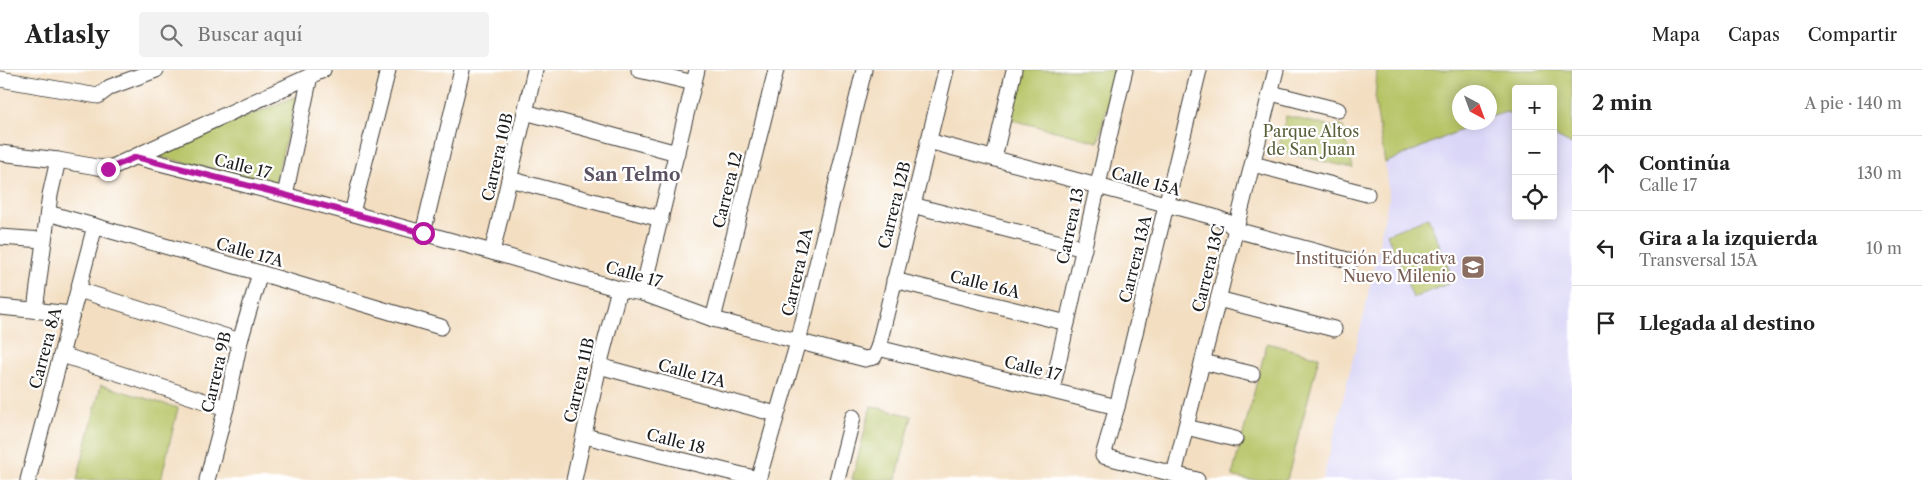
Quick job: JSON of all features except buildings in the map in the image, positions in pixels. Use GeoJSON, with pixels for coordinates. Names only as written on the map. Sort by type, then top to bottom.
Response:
{"type":"FeatureCollection","features":[{"type":"Feature","properties":{"kind":"street"},"geometry":{"type":"LineString","coordinates":[[110,87],[115,70]]}},
{"type":"Feature","properties":{"kind":"street"},"geometry":{"type":"LineString","coordinates":[[0,79],[98,96],[110,87],[156,70]]}},
{"type":"Feature","properties":{"kind":"street"},"geometry":{"type":"LineString","coordinates":[[352,213],[388,70]]}},
{"type":"Feature","properties":{"kind":"street"},"geometry":{"type":"LineString","coordinates":[[423,233],[462,70]]}},
{"type":"Feature","properties":{"kind":"street","name":"Carrera 10B"},"geometry":{"type":"LineString","coordinates":[[492,252],[535,70]]}},
{"type":"Feature","properties":{"kind":"street"},"geometry":{"type":"LineString","coordinates":[[639,70],[695,77],[642,293]]}},
{"type":"Feature","properties":{"kind":"street","name":"Carrera 12"},"geometry":{"type":"LineString","coordinates":[[713,319],[776,70]]}},
{"type":"Feature","properties":{"kind":"street","name":"Carrera 12A"},"geometry":{"type":"LineString","coordinates":[[758,480],[798,342],[864,70]]}},
{"type":"Feature","properties":{"kind":"street","name":"Carrera 12B"},"geometry":{"type":"LineString","coordinates":[[878,348],[946,70]]}},
{"type":"Feature","properties":{"kind":"street"},"geometry":{"type":"LineString","coordinates":[[994,158],[1014,70]]}},
{"type":"Feature","properties":{"kind":"street","name":"Carrera 13"},"geometry":{"type":"LineString","coordinates":[[1052,390],[1084,249],[1096,186],[1125,70]]}},
{"type":"Feature","properties":{"kind":"street","name":"Carrera 13A"},"geometry":{"type":"LineString","coordinates":[[1174,474],[1103,456],[1199,70]]}},
{"type":"Feature","properties":{"kind":"street","name":"Carrera 13C"},"geometry":{"type":"LineString","coordinates":[[1174,474],[1276,70]]}},
{"type":"Feature","properties":{"kind":"street"},"geometry":{"type":"LineString","coordinates":[[0,152],[108,169],[316,73]]}},
{"type":"Feature","properties":{"kind":"street"},"geometry":{"type":"LineString","coordinates":[[285,195],[316,73]]}},
{"type":"Feature","properties":{"kind":"street"},"geometry":{"type":"LineString","coordinates":[[1271,92],[1338,110]]}},
{"type":"Feature","properties":{"kind":"street"},"geometry":{"type":"LineString","coordinates":[[525,112],[677,153]]}},
{"type":"Feature","properties":{"kind":"street","name":"Calle 15A"},"geometry":{"type":"LineString","coordinates":[[928,141],[1228,222],[1236,230],[1351,262]]}},
{"type":"Feature","properties":{"kind":"street","name":"Calle 17"},"geometry":{"type":"LineString","coordinates":[[136,157],[352,213],[642,293],[713,319],[798,342],[865,359],[874,357],[878,348],[1116,407]]}},
{"type":"Feature","properties":{"kind":"street"},"geometry":{"type":"LineString","coordinates":[[35,310],[43,240],[58,160]]}},
{"type":"Feature","properties":{"kind":"street"},"geometry":{"type":"LineString","coordinates":[[1253,164],[1367,194]]}},
{"type":"Feature","properties":{"kind":"street"},"geometry":{"type":"LineString","coordinates":[[509,179],[661,219]]}},
{"type":"Feature","properties":{"kind":"street"},"geometry":{"type":"LineString","coordinates":[[912,205],[1084,249]]}},
{"type":"Feature","properties":{"kind":"street","name":"Calle 17A"},"geometry":{"type":"LineString","coordinates":[[48,213],[441,327]]}},
{"type":"Feature","properties":{"kind":"street","name":"Carrera 8A"},"geometry":{"type":"LineString","coordinates":[[28,480],[96,226]]}},
{"type":"Feature","properties":{"kind":"street"},"geometry":{"type":"LineString","coordinates":[[0,237],[43,240]]}},
{"type":"Feature","properties":{"kind":"street","name":"Carrera 9B"},"geometry":{"type":"LineString","coordinates":[[207,480],[226,408],[240,341],[260,273]]}},
{"type":"Feature","properties":{"kind":"street","name":"Calle 16A"},"geometry":{"type":"LineString","coordinates":[[894,280],[1067,323]]}},
{"type":"Feature","properties":{"kind":"street","name":"Carrera 11B"},"geometry":{"type":"LineString","coordinates":[[574,480],[599,366],[619,288]]}},
{"type":"Feature","properties":{"kind":"street"},"geometry":{"type":"LineString","coordinates":[[79,290],[240,341]]}},
{"type":"Feature","properties":{"kind":"street"},"geometry":{"type":"LineString","coordinates":[[1218,299],[1334,329]]}},
{"type":"Feature","properties":{"kind":"street"},"geometry":{"type":"LineString","coordinates":[[0,308],[72,314]]}},
{"type":"Feature","properties":{"kind":"street"},"geometry":{"type":"LineString","coordinates":[[62,355],[226,408]]}},
{"type":"Feature","properties":{"kind":"street"},"geometry":{"type":"LineString","coordinates":[[1202,362],[1252,374]]}},
{"type":"Feature","properties":{"kind":"street","name":"Calle 17A"},"geometry":{"type":"LineString","coordinates":[[599,366],[776,414]]}},
{"type":"Feature","properties":{"kind":"street"},"geometry":{"type":"LineString","coordinates":[[837,480],[853,417]]}},
{"type":"Feature","properties":{"kind":"street"},"geometry":{"type":"LineString","coordinates":[[1186,427],[1235,439]]}},
{"type":"Feature","properties":{"kind":"street","name":"Calle 18"},"geometry":{"type":"LineString","coordinates":[[585,436],[758,480]]}},
{"type":"Feature","properties":{"kind":"street"},"geometry":{"type":"LineString","coordinates":[[1174,474],[1197,480]]}},
{"type":"Feature","properties":{"kind":"shaded area","name":"Institución Educativa Nuevo Milenio"},"geometry":{"type":"Polygon","coordinates":[[[1506,112],[1512,114],[1512,220],[1557,220],[1557,137],[1572,145],[1572,480],[1323,480],[1363,318],[1389,199],[1385,163],[1461,130],[1497,130],[1497,115],[1506,112]]]}},
{"type":"Feature","properties":{"kind":"green space"},"geometry":{"type":"Polygon","coordinates":[[[1021,70],[1116,70],[1098,142],[1009,119],[1021,70]]]}},
{"type":"Feature","properties":{"kind":"green space"},"geometry":{"type":"Polygon","coordinates":[[[1377,70],[1572,70],[1572,145],[1557,137],[1557,85],[1512,85],[1512,114],[1506,112],[1497,115],[1497,85],[1452,85],[1452,130],[1461,130],[1385,163],[1375,101],[1377,70]]]}},
{"type":"Feature","properties":{"kind":"green space"},"geometry":{"type":"Polygon","coordinates":[[[297,96],[275,183],[152,155],[297,96]]]}},
{"type":"Feature","properties":{"kind":"green space","name":"Parque Altos de San Juan"},"geometry":{"type":"Polygon","coordinates":[[[1286,116],[1337,128],[1337,125],[1343,127],[1353,168],[1278,151],[1286,116]]]}},
{"type":"Feature","properties":{"kind":"green space"},"geometry":{"type":"Polygon","coordinates":[[[1428,217],[1454,281],[1413,298],[1387,234],[1428,217]]]}},
{"type":"Feature","properties":{"kind":"green space"},"geometry":{"type":"Polygon","coordinates":[[[1267,343],[1319,357],[1287,480],[1249,480],[1232,476],[1267,343]]]}},
{"type":"Feature","properties":{"kind":"green space"},"geometry":{"type":"Polygon","coordinates":[[[101,385],[178,408],[161,480],[77,480],[101,385]]]}},
{"type":"Feature","properties":{"kind":"green space"},"geometry":{"type":"Polygon","coordinates":[[[871,406],[912,416],[896,480],[852,480],[871,406]]]}},
{"type":"Feature","properties":{"kind":"place","name":"Institución Educativa Nuevo Milenio"},"geometry":{"type":"Point","coordinates":[1473,267]}},
{"type":"Feature","properties":{"kind":"district","name":"San Telmo"},"geometry":{"type":"Point","coordinates":[632,175]}},
{"type":"Feature","properties":{"kind":"route"},"geometry":{"type":"LineString","coordinates":[[108,169],[136,157],[423,233]]}}]}
